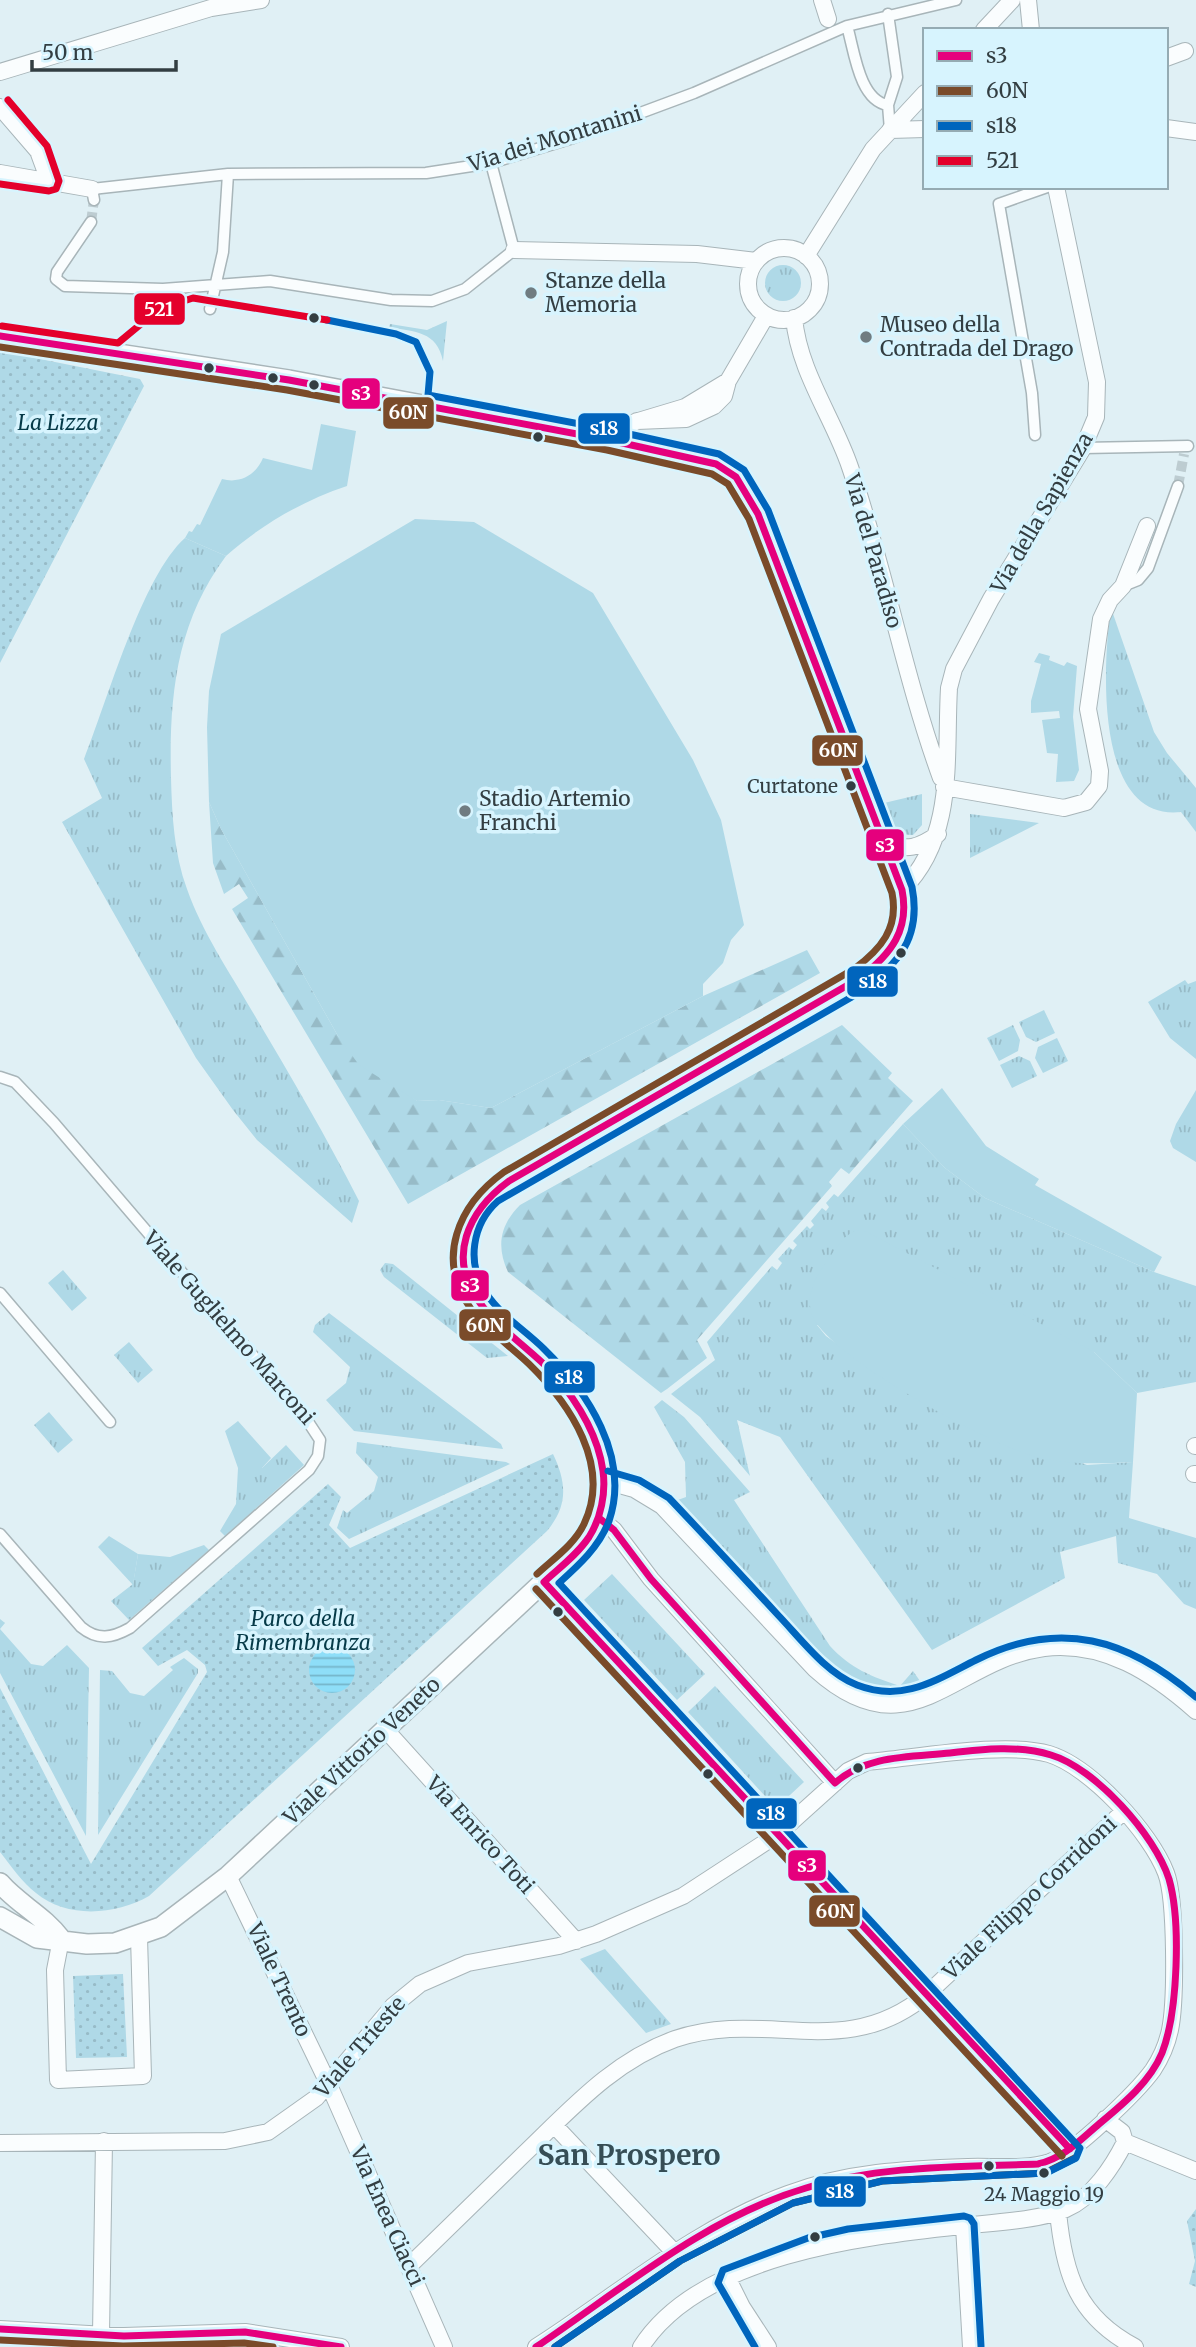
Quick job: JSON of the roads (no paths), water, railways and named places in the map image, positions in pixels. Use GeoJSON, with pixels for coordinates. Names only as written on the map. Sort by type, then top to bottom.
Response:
{"type":"FeatureCollection","features":[{"type":"Feature","properties":{"kind":"street"},"geometry":{"type":"LineString","coordinates":[[0,72],[211,8],[261,0]]}},
{"type":"Feature","properties":{"kind":"street"},"geometry":{"type":"LineString","coordinates":[[822,0],[830,25]]}},
{"type":"Feature","properties":{"kind":"street","name":"Via dei Montanini"},"geometry":{"type":"LineString","coordinates":[[93,195],[228,174],[426,173],[491,163],[573,138],[694,93],[830,25],[846,26],[956,0]]}},
{"type":"Feature","properties":{"kind":"street"},"geometry":{"type":"LineString","coordinates":[[986,28],[1012,0]]}},
{"type":"Feature","properties":{"kind":"street"},"geometry":{"type":"LineString","coordinates":[[1028,0],[1031,28]]}},
{"type":"Feature","properties":{"kind":"street"},"geometry":{"type":"LineString","coordinates":[[888,14],[897,77],[888,105],[890,130]]}},
{"type":"Feature","properties":{"kind":"street"},"geometry":{"type":"LineString","coordinates":[[846,26],[866,88],[876,100],[888,105]]}},
{"type":"Feature","properties":{"kind":"street"},"geometry":{"type":"LineString","coordinates":[[1168,57],[1191,49]]}},
{"type":"Feature","properties":{"kind":"street"},"geometry":{"type":"LineString","coordinates":[[806,256],[864,162],[923,95]]}},
{"type":"Feature","properties":{"kind":"street"},"geometry":{"type":"LineString","coordinates":[[0,107],[38,151],[50,181]]}},
{"type":"Feature","properties":{"kind":"street"},"geometry":{"type":"LineString","coordinates":[[1168,128],[1196,132]]}},
{"type":"Feature","properties":{"kind":"street"},"geometry":{"type":"LineString","coordinates":[[890,130],[923,129]]}},
{"type":"Feature","properties":{"kind":"street"},"geometry":{"type":"LineString","coordinates":[[491,163],[514,250]]}},
{"type":"Feature","properties":{"kind":"street"},"geometry":{"type":"LineString","coordinates":[[0,173],[50,181],[93,195]]}},
{"type":"Feature","properties":{"kind":"street"},"geometry":{"type":"LineString","coordinates":[[210,309],[224,242],[228,174]]}},
{"type":"Feature","properties":{"kind":"street"},"geometry":{"type":"LineString","coordinates":[[1035,435],[1032,393],[999,204],[1040,189]]}},
{"type":"Feature","properties":{"kind":"street","name":"Via della Sapienza"},"geometry":{"type":"LineString","coordinates":[[902,890],[930,852],[938,834],[944,787],[949,688],[954,669],[1002,579],[1083,448],[1096,417],[1098,394],[1056,189]]}},
{"type":"Feature","properties":{"kind":"street"},"geometry":{"type":"LineString","coordinates":[[91,222],[58,269],[57,279],[63,285],[163,289],[284,282],[391,300],[432,301],[465,289],[514,250],[710,254],[756,261]]}},
{"type":"Feature","properties":{"kind":"street"},"geometry":{"type":"LineString","coordinates":[[780,248],[798,251],[806,256],[818,273],[818,293],[809,310],[785,320],[766,316],[752,301],[749,291],[748,281],[756,261],[771,250],[780,248]]}},
{"type":"Feature","properties":{"kind":"street"},"geometry":{"type":"LineString","coordinates":[[610,440],[637,421],[674,421],[695,417],[720,400],[766,316]]}},
{"type":"Feature","properties":{"kind":"street","name":"Via del Paradiso"},"geometry":{"type":"LineString","coordinates":[[794,318],[801,355],[854,480],[921,724],[944,787]]}},
{"type":"Feature","properties":{"kind":"street"},"geometry":{"type":"LineString","coordinates":[[0,336],[276,377],[610,440],[720,466],[736,477],[746,491],[902,890],[906,916],[900,937],[883,960],[860,978],[492,1192],[479,1205],[469,1223],[464,1243],[465,1267],[480,1303],[546,1366],[577,1405],[596,1442],[605,1481],[634,1489],[662,1506],[815,1669],[843,1690],[869,1701],[903,1704],[950,1687],[1028,1652],[1069,1648],[1104,1654],[1131,1663],[1196,1711]]}},
{"type":"Feature","properties":{"kind":"street"},"geometry":{"type":"LineString","coordinates":[[1083,448],[1188,446]]}},
{"type":"Feature","properties":{"kind":"street"},"geometry":{"type":"LineString","coordinates":[[1123,586],[1138,580],[1148,568],[1178,486]]}},
{"type":"Feature","properties":{"kind":"street"},"geometry":{"type":"LineString","coordinates":[[944,787],[1064,808],[1082,804],[1096,793],[1100,771],[1089,721],[1089,703],[1101,619],[1110,600],[1123,586],[1147,526]]}},
{"type":"Feature","properties":{"kind":"street"},"geometry":{"type":"LineString","coordinates":[[888,853],[925,844],[938,834]]}},
{"type":"Feature","properties":{"kind":"street"},"geometry":{"type":"LineString","coordinates":[[888,853],[912,862],[930,852]]}},
{"type":"Feature","properties":{"kind":"street","name":"Viale Guglielmo Marconi"},"geometry":{"type":"LineString","coordinates":[[0,1077],[18,1084],[54,1123],[311,1423],[320,1440],[318,1456],[309,1470],[130,1628],[115,1636],[95,1636],[81,1627],[0,1534]]}},
{"type":"Feature","properties":{"kind":"street"},"geometry":{"type":"LineString","coordinates":[[0,1293],[110,1422]]}},
{"type":"Feature","properties":{"kind":"street","name":"Viale Vittorio Veneto"},"geometry":{"type":"LineString","coordinates":[[0,1917],[30,1936],[101,1944],[139,1937],[182,1914],[228,1876],[583,1545],[599,1518],[605,1481]]}},
{"type":"Feature","properties":{"kind":"street"},"geometry":{"type":"LineString","coordinates":[[599,1518],[614,1530],[651,1578],[835,1783]]}},
{"type":"Feature","properties":{"kind":"street"},"geometry":{"type":"LineString","coordinates":[[544,1582],[1070,2149]]}},
{"type":"Feature","properties":{"kind":"street","name":"Via Enrico Toti"},"geometry":{"type":"LineString","coordinates":[[385,1729],[576,1941]]}},
{"type":"Feature","properties":{"kind":"street","name":"Viale Trieste"},"geometry":{"type":"LineString","coordinates":[[0,2143],[225,2141],[258,2136],[293,2117],[329,2085],[393,2006],[419,1984],[468,1964],[576,1941],[683,1896],[778,1834],[856,1765],[1026,1750],[1050,1755],[1071,1764],[1123,1812],[1157,1853],[1169,1880],[1173,1913],[1172,2017],[1158,2062],[1138,2087],[1105,2119],[1070,2149],[1044,2163],[897,2170],[823,2183],[765,2203],[674,2252],[536,2347]]}},
{"type":"Feature","properties":{"kind":"street","name":"Viale Filippo Corridoni"},"geometry":{"type":"LineString","coordinates":[[409,2266],[554,2125],[610,2074],[634,2058],[672,2040],[705,2032],[737,2029],[846,2031],[884,2021],[926,1995],[1123,1812]]}},
{"type":"Feature","properties":{"kind":"street","name":"Viale Trento"},"geometry":{"type":"LineString","coordinates":[[228,1876],[329,2085]]}},
{"type":"Feature","properties":{"kind":"street"},"geometry":{"type":"LineString","coordinates":[[0,1883],[15,1899],[48,1923],[61,1939]]}},
{"type":"Feature","properties":{"kind":"street"},"geometry":{"type":"LineString","coordinates":[[0,1899],[22,1920],[61,1939]]}},
{"type":"Feature","properties":{"kind":"street"},"geometry":{"type":"LineString","coordinates":[[61,1939],[55,1970],[58,2080],[143,2076],[139,1937]]}},
{"type":"Feature","properties":{"kind":"street","name":"Via Enea Ciacci"},"geometry":{"type":"LineString","coordinates":[[329,2085],[444,2347]]}},
{"type":"Feature","properties":{"kind":"street"},"geometry":{"type":"LineString","coordinates":[[641,2347],[662,2319],[677,2306],[728,2279],[812,2248],[850,2239],[1068,2209],[1107,2172],[1125,2142],[1122,2132],[1105,2119]]}},
{"type":"Feature","properties":{"kind":"street"},"geometry":{"type":"LineString","coordinates":[[554,2125],[674,2252]]}},
{"type":"Feature","properties":{"kind":"street"},"geometry":{"type":"LineString","coordinates":[[101,2335],[104,2141]]}},
{"type":"Feature","properties":{"kind":"street"},"geometry":{"type":"LineString","coordinates":[[1125,2142],[1196,2171]]}},
{"type":"Feature","properties":{"kind":"street"},"geometry":{"type":"LineString","coordinates":[[1058,2212],[1067,2263],[1080,2300],[1100,2326],[1135,2347]]}},
{"type":"Feature","properties":{"kind":"street"},"geometry":{"type":"LineString","coordinates":[[964,2225],[971,2347]]}},
{"type":"Feature","properties":{"kind":"street"},"geometry":{"type":"LineString","coordinates":[[728,2279],[742,2307],[768,2347]]}},
{"type":"Feature","properties":{"kind":"street"},"geometry":{"type":"LineString","coordinates":[[0,2329],[101,2335],[245,2332],[341,2347]]}},
{"type":"Feature","properties":{"kind":"water"},"geometry":{"type":"Polygon","coordinates":[[[332,1647],[348,1654],[355,1670],[348,1686],[332,1693],[316,1686],[309,1670],[316,1654],[332,1647]]]}},
{"type":"Feature","properties":{"kind":"tunnel"},"geometry":{"type":"LineString","coordinates":[[91,222],[94,200]]}},
{"type":"Feature","properties":{"kind":"tunnel"},"geometry":{"type":"LineString","coordinates":[[1178,486],[1184,454]]}},
{"type":"Feature","properties":{"kind":"place","name":"Stanze della Memoria"},"geometry":{"type":"Point","coordinates":[531,293]}},
{"type":"Feature","properties":{"kind":"place","name":"Museo della Contrada del Drago"},"geometry":{"type":"Point","coordinates":[866,337]}},
{"type":"Feature","properties":{"kind":"place","name":"Curtatone"},"geometry":{"type":"Point","coordinates":[851,786]}},
{"type":"Feature","properties":{"kind":"place","name":"Stadio Artemio Franchi"},"geometry":{"type":"Point","coordinates":[465,811]}},
{"type":"Feature","properties":{"kind":"place","name":"24 Maggio 19"},"geometry":{"type":"Point","coordinates":[1044,2173]}},
{"type":"Feature","properties":{"kind":"district","name":"San Prospero"},"geometry":{"type":"Point","coordinates":[629,2155]}},
{"type":"Feature","properties":{"kind":"park label","name":"La Lizza"},"geometry":{"type":"Point","coordinates":[58,423]}},
{"type":"Feature","properties":{"kind":"park label","name":"Parco della Rimembranza"},"geometry":{"type":"Point","coordinates":[303,1631]}}]}
